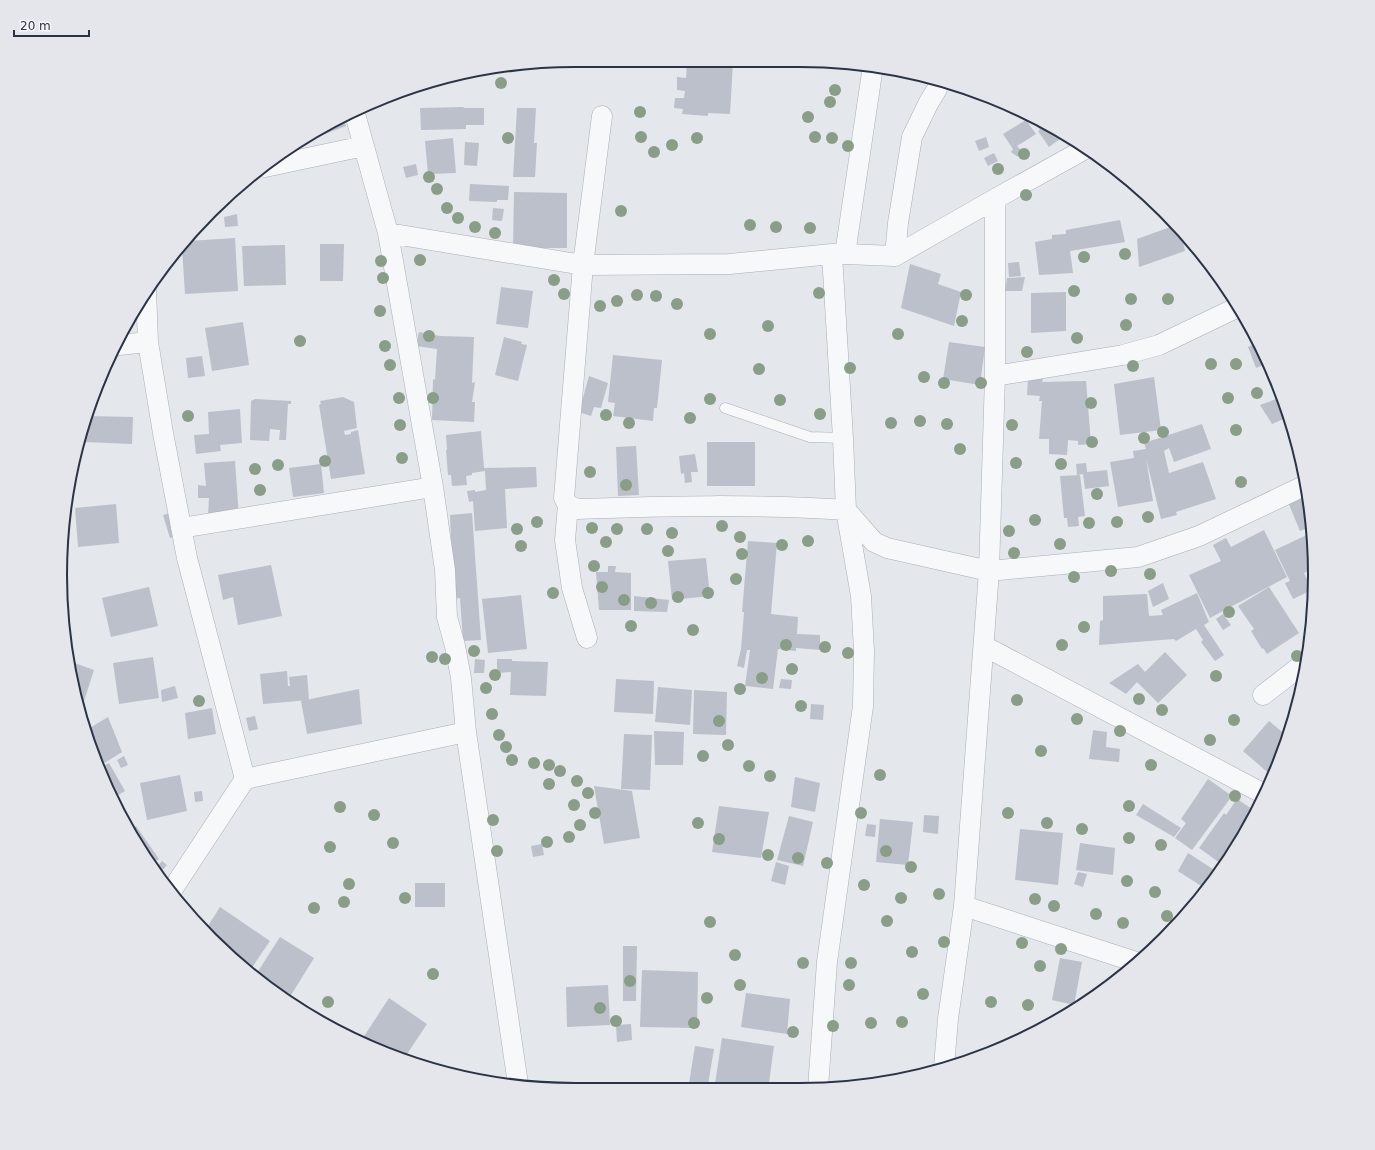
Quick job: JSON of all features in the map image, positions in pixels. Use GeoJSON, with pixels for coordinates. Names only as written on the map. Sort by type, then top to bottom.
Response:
{"type":"FeatureCollection","features":[{"type":"Feature","properties":{"kind":"street"},"geometry":{"type":"LineString","coordinates":[[818,1082],[827,962],[862,706],[864,651],[861,596],[846,510],[838,254],[873,72]]}},
{"type":"Feature","properties":{"kind":"street"},"geometry":{"type":"LineString","coordinates":[[895,256],[898,223],[912,137],[937,89]]}},
{"type":"Feature","properties":{"kind":"street"},"geometry":{"type":"LineString","coordinates":[[587,638],[572,588],[566,540],[568,505],[564,498],[583,265],[602,116]]}},
{"type":"Feature","properties":{"kind":"street"},"geometry":{"type":"LineString","coordinates":[[355,117],[388,233],[433,487],[445,570],[447,617],[455,646],[461,678],[466,732],[517,1080]]}},
{"type":"Feature","properties":{"kind":"street"},"geometry":{"type":"LineString","coordinates":[[278,163],[364,146]]}},
{"type":"Feature","properties":{"kind":"street"},"geometry":{"type":"LineString","coordinates":[[388,233],[583,265],[730,264],[838,254],[895,256],[995,198],[1080,152]]}},
{"type":"Feature","properties":{"kind":"street"},"geometry":{"type":"LineString","coordinates":[[944,1062],[948,1019],[964,906],[990,571],[995,376],[995,198]]}},
{"type":"Feature","properties":{"kind":"street"},"geometry":{"type":"LineString","coordinates":[[147,303],[148,342],[163,433],[187,558],[245,779]]}},
{"type":"Feature","properties":{"kind":"street"},"geometry":{"type":"LineString","coordinates":[[995,376],[1123,355],[1159,345],[1233,310]]}},
{"type":"Feature","properties":{"kind":"street"},"geometry":{"type":"LineString","coordinates":[[121,346],[148,342]]}},
{"type":"Feature","properties":{"kind":"street"},"geometry":{"type":"LineString","coordinates":[[181,528],[433,487]]}},
{"type":"Feature","properties":{"kind":"street"},"geometry":{"type":"LineString","coordinates":[[568,505],[577,509],[694,505],[794,506],[846,510],[874,542],[887,548],[990,571],[1138,557],[1199,536],[1300,489]]}},
{"type":"Feature","properties":{"kind":"street"},"geometry":{"type":"LineString","coordinates":[[984,646],[1260,792]]}},
{"type":"Feature","properties":{"kind":"street"},"geometry":{"type":"LineString","coordinates":[[1263,695],[1299,667]]}},
{"type":"Feature","properties":{"kind":"street"},"geometry":{"type":"LineString","coordinates":[[174,887],[245,779],[466,732]]}},
{"type":"Feature","properties":{"kind":"street"},"geometry":{"type":"LineString","coordinates":[[964,906],[1131,960]]}},
{"type":"Feature","properties":{"kind":"lane"},"geometry":{"type":"LineString","coordinates":[[725,408],[810,437],[843,438]]}},
{"type":"Feature","properties":{"kind":"building"},"geometry":{"type":"Polygon","coordinates":[[[687,67],[733,67],[730,114],[708,113],[708,116],[682,114],[683,109],[674,108],[675,98],[684,98],[685,91],[677,90],[677,77],[686,78],[687,67]]]}},
{"type":"Feature","properties":{"kind":"building"},"geometry":{"type":"Polygon","coordinates":[[[464,107],[463,108],[484,108],[484,125],[466,125],[466,129],[421,130],[420,108],[464,107]]]}},
{"type":"Feature","properties":{"kind":"building"},"geometry":{"type":"Polygon","coordinates":[[[517,108],[536,108],[534,143],[537,143],[535,177],[513,177],[517,108]]]}},
{"type":"Feature","properties":{"kind":"building"},"geometry":{"type":"Polygon","coordinates":[[[1026,120],[1036,134],[1017,146],[1023,152],[1018,157],[1011,152],[1013,149],[1003,134],[1026,120]]]}},
{"type":"Feature","properties":{"kind":"building"},"geometry":{"type":"Polygon","coordinates":[[[345,122],[346,126],[319,136],[345,122]]]}},
{"type":"Feature","properties":{"kind":"building"},"geometry":{"type":"Polygon","coordinates":[[[1038,127],[1060,139],[1049,147],[1038,131],[1040,130],[1038,127]]]}},
{"type":"Feature","properties":{"kind":"building"},"geometry":{"type":"Polygon","coordinates":[[[986,137],[989,147],[979,151],[975,141],[986,137]]]}},
{"type":"Feature","properties":{"kind":"building"},"geometry":{"type":"Polygon","coordinates":[[[453,138],[456,173],[428,174],[425,141],[453,138]]]}},
{"type":"Feature","properties":{"kind":"building"},"geometry":{"type":"Polygon","coordinates":[[[465,142],[479,143],[477,166],[464,165],[465,142]]]}},
{"type":"Feature","properties":{"kind":"building"},"geometry":{"type":"Polygon","coordinates":[[[994,153],[998,161],[988,166],[984,158],[994,153]]]}},
{"type":"Feature","properties":{"kind":"building"},"geometry":{"type":"Polygon","coordinates":[[[416,164],[418,175],[406,178],[403,167],[416,164]]]}},
{"type":"Feature","properties":{"kind":"building"},"geometry":{"type":"Polygon","coordinates":[[[470,184],[509,186],[508,200],[497,200],[497,202],[469,201],[470,184]]]}},
{"type":"Feature","properties":{"kind":"building"},"geometry":{"type":"Polygon","coordinates":[[[514,192],[567,193],[567,248],[513,248],[514,192]]]}},
{"type":"Feature","properties":{"kind":"building"},"geometry":{"type":"Polygon","coordinates":[[[493,208],[504,209],[502,221],[492,220],[493,208]]]}},
{"type":"Feature","properties":{"kind":"building"},"geometry":{"type":"Polygon","coordinates":[[[237,214],[238,226],[225,227],[224,217],[237,214]]]}},
{"type":"Feature","properties":{"kind":"building"},"geometry":{"type":"Polygon","coordinates":[[[1120,220],[1125,242],[1070,251],[1073,273],[1039,275],[1035,242],[1052,239],[1052,235],[1066,234],[1066,230],[1120,220]]]}},
{"type":"Feature","properties":{"kind":"building"},"geometry":{"type":"Polygon","coordinates":[[[1170,227],[1183,241],[1185,251],[1139,267],[1137,239],[1170,227]]]}},
{"type":"Feature","properties":{"kind":"building"},"geometry":{"type":"Polygon","coordinates":[[[235,238],[238,291],[185,294],[182,253],[192,241],[235,238]]]}},
{"type":"Feature","properties":{"kind":"building"},"geometry":{"type":"Polygon","coordinates":[[[320,244],[344,244],[343,281],[320,281],[320,244]]]}},
{"type":"Feature","properties":{"kind":"building"},"geometry":{"type":"Polygon","coordinates":[[[285,245],[286,285],[244,286],[242,246],[285,245]]]}},
{"type":"Feature","properties":{"kind":"building"},"geometry":{"type":"Polygon","coordinates":[[[1019,262],[1021,276],[1009,277],[1008,263],[1019,262]]]}},
{"type":"Feature","properties":{"kind":"building"},"geometry":{"type":"Polygon","coordinates":[[[910,264],[941,274],[938,284],[961,292],[954,326],[901,308],[910,264]]]}},
{"type":"Feature","properties":{"kind":"building"},"geometry":{"type":"Polygon","coordinates":[[[1025,277],[1022,291],[1005,291],[1007,278],[1025,277]]]}},
{"type":"Feature","properties":{"kind":"building"},"geometry":{"type":"Polygon","coordinates":[[[501,287],[533,291],[528,328],[496,324],[501,287]]]}},
{"type":"Feature","properties":{"kind":"building"},"geometry":{"type":"Polygon","coordinates":[[[1066,292],[1066,331],[1031,333],[1031,293],[1066,292]]]}},
{"type":"Feature","properties":{"kind":"building"},"geometry":{"type":"Polygon","coordinates":[[[243,322],[249,365],[212,371],[205,328],[243,322]]]}},
{"type":"Feature","properties":{"kind":"building"},"geometry":{"type":"Polygon","coordinates":[[[419,332],[440,336],[474,337],[472,383],[475,382],[472,402],[475,402],[474,422],[432,420],[433,379],[435,380],[437,349],[416,346],[419,332]]]}},
{"type":"Feature","properties":{"kind":"building"},"geometry":{"type":"Polygon","coordinates":[[[504,337],[527,345],[518,381],[495,375],[504,337]]]}},
{"type":"Feature","properties":{"kind":"building"},"geometry":{"type":"Polygon","coordinates":[[[949,342],[985,347],[980,385],[943,379],[949,342]]]}},
{"type":"Feature","properties":{"kind":"building"},"geometry":{"type":"Polygon","coordinates":[[[1253,345],[1262,365],[1256,368],[1248,347],[1253,345]]]}},
{"type":"Feature","properties":{"kind":"building"},"geometry":{"type":"Polygon","coordinates":[[[613,355],[662,360],[657,408],[654,408],[653,421],[613,416],[615,403],[608,402],[613,355]]]}},
{"type":"Feature","properties":{"kind":"building"},"geometry":{"type":"Polygon","coordinates":[[[202,356],[205,376],[188,378],[186,358],[202,356]]]}},
{"type":"Feature","properties":{"kind":"building"},"geometry":{"type":"Polygon","coordinates":[[[589,376],[608,383],[601,408],[594,407],[591,416],[579,412],[589,376]]]}},
{"type":"Feature","properties":{"kind":"building"},"geometry":{"type":"Polygon","coordinates":[[[1154,377],[1161,430],[1120,435],[1114,384],[1154,377]]]}},
{"type":"Feature","properties":{"kind":"building"},"geometry":{"type":"Polygon","coordinates":[[[1028,379],[1043,379],[1042,382],[1086,381],[1091,444],[1078,445],[1078,441],[1068,440],[1067,455],[1049,454],[1049,439],[1039,439],[1042,401],[1039,401],[1040,396],[1027,395],[1028,379]]]}},
{"type":"Feature","properties":{"kind":"building"},"geometry":{"type":"Polygon","coordinates":[[[343,397],[354,402],[357,428],[344,431],[345,435],[351,434],[351,432],[358,430],[365,474],[331,479],[319,405],[321,404],[320,401],[343,397]]]}},
{"type":"Feature","properties":{"kind":"building"},"geometry":{"type":"Polygon","coordinates":[[[255,399],[291,401],[291,404],[288,404],[286,440],[279,440],[280,430],[270,429],[269,441],[250,440],[251,401],[255,399]]]}},
{"type":"Feature","properties":{"kind":"building"},"geometry":{"type":"Polygon","coordinates":[[[1276,399],[1283,419],[1272,424],[1260,405],[1276,399]]]}},
{"type":"Feature","properties":{"kind":"building"},"geometry":{"type":"Polygon","coordinates":[[[240,409],[242,443],[220,445],[221,451],[196,454],[194,435],[209,434],[208,412],[240,409]]]}},
{"type":"Feature","properties":{"kind":"building"},"geometry":{"type":"Polygon","coordinates":[[[93,416],[133,417],[132,444],[85,442],[93,416]]]}},
{"type":"Feature","properties":{"kind":"building"},"geometry":{"type":"Polygon","coordinates":[[[1202,424],[1211,449],[1174,462],[1169,448],[1164,451],[1169,473],[1203,462],[1216,499],[1176,512],[1177,515],[1161,519],[1146,458],[1153,501],[1118,507],[1110,462],[1134,458],[1133,451],[1146,449],[1144,443],[1202,424]]]}},
{"type":"Feature","properties":{"kind":"building"},"geometry":{"type":"Polygon","coordinates":[[[481,431],[484,468],[536,467],[537,487],[505,489],[507,528],[475,531],[473,501],[469,502],[467,491],[475,490],[475,492],[486,490],[485,471],[472,473],[472,475],[466,476],[467,485],[452,486],[451,475],[448,475],[446,435],[481,431]]]}},
{"type":"Feature","properties":{"kind":"building"},"geometry":{"type":"Polygon","coordinates":[[[707,442],[755,442],[755,486],[707,486],[707,442]]]}},
{"type":"Feature","properties":{"kind":"building"},"geometry":{"type":"Polygon","coordinates":[[[636,446],[639,495],[618,496],[616,447],[636,446]]]}},
{"type":"Feature","properties":{"kind":"building"},"geometry":{"type":"Polygon","coordinates":[[[695,454],[698,472],[691,472],[692,482],[685,483],[684,473],[681,474],[679,456],[695,454]]]}},
{"type":"Feature","properties":{"kind":"building"},"geometry":{"type":"Polygon","coordinates":[[[235,461],[239,517],[208,516],[209,498],[198,498],[198,485],[206,486],[204,463],[235,461]]]}},
{"type":"Feature","properties":{"kind":"building"},"geometry":{"type":"Polygon","coordinates":[[[1086,463],[1087,472],[1107,470],[1109,486],[1085,489],[1083,474],[1077,475],[1076,464],[1086,463]]]}},
{"type":"Feature","properties":{"kind":"building"},"geometry":{"type":"Polygon","coordinates":[[[321,464],[324,493],[293,497],[289,468],[321,464]]]}},
{"type":"Feature","properties":{"kind":"building"},"geometry":{"type":"Polygon","coordinates":[[[1080,475],[1085,516],[1078,517],[1079,526],[1068,527],[1067,518],[1064,518],[1060,476],[1080,475]]]}},
{"type":"Feature","properties":{"kind":"building"},"geometry":{"type":"Polygon","coordinates":[[[1302,496],[1306,529],[1300,531],[1288,502],[1302,496]]]}},
{"type":"Feature","properties":{"kind":"building"},"geometry":{"type":"Polygon","coordinates":[[[116,504],[119,543],[78,547],[75,508],[116,504]]]}},
{"type":"Feature","properties":{"kind":"building"},"geometry":{"type":"Polygon","coordinates":[[[171,513],[178,536],[170,538],[163,515],[171,513]]]}},
{"type":"Feature","properties":{"kind":"building"},"geometry":{"type":"Polygon","coordinates":[[[472,513],[481,640],[463,641],[460,598],[452,599],[450,515],[472,513]]]}},
{"type":"Feature","properties":{"kind":"building"},"geometry":{"type":"Polygon","coordinates":[[[1264,530],[1287,577],[1210,618],[1189,575],[1221,561],[1213,545],[1226,538],[1231,547],[1264,530]]]}},
{"type":"Feature","properties":{"kind":"building"},"geometry":{"type":"Polygon","coordinates":[[[1306,535],[1308,571],[1304,573],[1308,581],[1307,592],[1293,599],[1285,583],[1290,581],[1275,550],[1306,535]]]}},
{"type":"Feature","properties":{"kind":"building"},"geometry":{"type":"Polygon","coordinates":[[[748,541],[777,543],[771,614],[798,617],[797,634],[820,635],[820,650],[796,648],[796,651],[778,649],[773,689],[745,686],[750,650],[747,650],[744,668],[737,666],[741,649],[744,612],[742,612],[748,541]]]}},
{"type":"Feature","properties":{"kind":"building"},"geometry":{"type":"Polygon","coordinates":[[[706,558],[710,596],[672,600],[668,561],[706,558]]]}},
{"type":"Feature","properties":{"kind":"building"},"geometry":{"type":"Polygon","coordinates":[[[271,565],[282,616],[238,625],[233,597],[223,600],[218,575],[271,565]]]}},
{"type":"Feature","properties":{"kind":"building"},"geometry":{"type":"Polygon","coordinates":[[[608,566],[616,566],[615,572],[631,573],[631,610],[599,610],[596,572],[608,572],[608,566]]]}},
{"type":"Feature","properties":{"kind":"building"},"geometry":{"type":"Polygon","coordinates":[[[1163,583],[1169,599],[1153,607],[1148,591],[1163,583]]]}},
{"type":"Feature","properties":{"kind":"building"},"geometry":{"type":"Polygon","coordinates":[[[149,587],[158,626],[111,637],[102,598],[149,587]]]}},
{"type":"Feature","properties":{"kind":"building"},"geometry":{"type":"Polygon","coordinates":[[[1269,587],[1299,633],[1267,654],[1263,648],[1262,649],[1251,631],[1254,629],[1238,606],[1269,587]]]}},
{"type":"Feature","properties":{"kind":"building"},"geometry":{"type":"Polygon","coordinates":[[[1197,593],[1209,622],[1204,625],[1224,655],[1215,661],[1201,642],[1203,640],[1196,629],[1176,641],[1174,639],[1099,645],[1100,621],[1103,620],[1103,596],[1147,594],[1149,616],[1163,615],[1161,610],[1197,593]]]}},
{"type":"Feature","properties":{"kind":"building"},"geometry":{"type":"Polygon","coordinates":[[[521,595],[527,649],[488,653],[482,599],[521,595]]]}},
{"type":"Feature","properties":{"kind":"building"},"geometry":{"type":"Polygon","coordinates":[[[634,596],[669,600],[667,612],[634,611],[634,596]]]}},
{"type":"Feature","properties":{"kind":"building"},"geometry":{"type":"Polygon","coordinates":[[[1223,614],[1231,625],[1223,630],[1216,619],[1223,614]]]}},
{"type":"Feature","properties":{"kind":"building"},"geometry":{"type":"Polygon","coordinates":[[[1165,652],[1187,675],[1158,703],[1137,682],[1126,694],[1109,683],[1138,664],[1145,672],[1165,652]]]}},
{"type":"Feature","properties":{"kind":"building"},"geometry":{"type":"Polygon","coordinates":[[[153,657],[159,698],[119,704],[113,663],[153,657]]]}},
{"type":"Feature","properties":{"kind":"building"},"geometry":{"type":"Polygon","coordinates":[[[475,659],[485,660],[484,673],[474,673],[475,659]]]}},
{"type":"Feature","properties":{"kind":"building"},"geometry":{"type":"Polygon","coordinates":[[[497,659],[548,662],[546,696],[510,695],[511,672],[497,673],[497,659]]]}},
{"type":"Feature","properties":{"kind":"building"},"geometry":{"type":"Polygon","coordinates":[[[75,663],[94,670],[83,701],[75,663]]]}},
{"type":"Feature","properties":{"kind":"building"},"geometry":{"type":"Polygon","coordinates":[[[287,671],[288,686],[290,686],[289,677],[307,675],[309,700],[263,704],[260,674],[287,671]]]}},
{"type":"Feature","properties":{"kind":"building"},"geometry":{"type":"Polygon","coordinates":[[[616,679],[654,681],[653,714],[614,712],[616,679]]]}},
{"type":"Feature","properties":{"kind":"building"},"geometry":{"type":"Polygon","coordinates":[[[781,679],[792,680],[791,689],[779,688],[781,679]]]}},
{"type":"Feature","properties":{"kind":"building"},"geometry":{"type":"Polygon","coordinates":[[[175,686],[178,698],[162,702],[161,690],[175,686]]]}},
{"type":"Feature","properties":{"kind":"building"},"geometry":{"type":"Polygon","coordinates":[[[658,687],[692,690],[690,725],[655,722],[658,687]]]}},
{"type":"Feature","properties":{"kind":"building"},"geometry":{"type":"Polygon","coordinates":[[[359,689],[362,724],[307,734],[301,701],[359,689]]]}},
{"type":"Feature","properties":{"kind":"building"},"geometry":{"type":"Polygon","coordinates":[[[694,690],[727,692],[726,735],[693,734],[694,690]]]}},
{"type":"Feature","properties":{"kind":"building"},"geometry":{"type":"Polygon","coordinates":[[[811,704],[824,705],[823,720],[810,719],[811,704]]]}},
{"type":"Feature","properties":{"kind":"building"},"geometry":{"type":"Polygon","coordinates":[[[212,708],[216,734],[188,739],[185,713],[212,708]]]}},
{"type":"Feature","properties":{"kind":"building"},"geometry":{"type":"Polygon","coordinates":[[[255,716],[258,729],[249,731],[246,718],[255,716]]]}},
{"type":"Feature","properties":{"kind":"building"},"geometry":{"type":"Polygon","coordinates":[[[108,717],[122,752],[104,763],[91,727],[108,717]]]}},
{"type":"Feature","properties":{"kind":"building"},"geometry":{"type":"Polygon","coordinates":[[[1269,721],[1283,732],[1268,772],[1243,751],[1269,721]]]}},
{"type":"Feature","properties":{"kind":"building"},"geometry":{"type":"Polygon","coordinates":[[[1093,730],[1107,732],[1106,747],[1120,749],[1119,762],[1089,759],[1093,730]]]}},
{"type":"Feature","properties":{"kind":"building"},"geometry":{"type":"Polygon","coordinates":[[[654,731],[684,732],[683,765],[655,765],[654,731]]]}},
{"type":"Feature","properties":{"kind":"building"},"geometry":{"type":"Polygon","coordinates":[[[624,734],[652,735],[650,790],[621,789],[624,734]]]}},
{"type":"Feature","properties":{"kind":"building"},"geometry":{"type":"Polygon","coordinates":[[[124,756],[128,765],[121,768],[117,760],[124,756]]]}},
{"type":"Feature","properties":{"kind":"building"},"geometry":{"type":"Polygon","coordinates":[[[109,763],[125,791],[117,796],[105,765],[109,763]]]}},
{"type":"Feature","properties":{"kind":"building"},"geometry":{"type":"Polygon","coordinates":[[[180,775],[187,811],[147,820],[140,783],[180,775]]]}},
{"type":"Feature","properties":{"kind":"building"},"geometry":{"type":"Polygon","coordinates":[[[795,777],[820,783],[815,812],[791,807],[795,777]]]}},
{"type":"Feature","properties":{"kind":"building"},"geometry":{"type":"Polygon","coordinates":[[[1208,779],[1232,796],[1192,850],[1175,838],[1186,823],[1181,819],[1208,779]]]}},
{"type":"Feature","properties":{"kind":"building"},"geometry":{"type":"Polygon","coordinates":[[[594,786],[632,791],[640,838],[604,844],[594,786]]]}},
{"type":"Feature","properties":{"kind":"building"},"geometry":{"type":"Polygon","coordinates":[[[202,791],[203,801],[195,802],[194,792],[202,791]]]}},
{"type":"Feature","properties":{"kind":"building"},"geometry":{"type":"Polygon","coordinates":[[[1237,799],[1251,809],[1218,862],[1199,848],[1224,813],[1226,815],[1237,799]]]}},
{"type":"Feature","properties":{"kind":"building"},"geometry":{"type":"Polygon","coordinates":[[[1143,804],[1181,828],[1174,837],[1136,815],[1143,804]]]}},
{"type":"Feature","properties":{"kind":"building"},"geometry":{"type":"Polygon","coordinates":[[[719,806],[769,812],[761,858],[712,852],[719,806]]]}},
{"type":"Feature","properties":{"kind":"building"},"geometry":{"type":"Polygon","coordinates":[[[924,815],[939,816],[938,834],[923,832],[924,815]]]}},
{"type":"Feature","properties":{"kind":"building"},"geometry":{"type":"Polygon","coordinates":[[[789,816],[813,822],[803,866],[777,860],[789,816]]]}},
{"type":"Feature","properties":{"kind":"building"},"geometry":{"type":"Polygon","coordinates":[[[880,819],[913,822],[908,865],[876,862],[880,819]]]}},
{"type":"Feature","properties":{"kind":"building"},"geometry":{"type":"Polygon","coordinates":[[[867,824],[876,825],[875,837],[865,836],[867,824]]]}},
{"type":"Feature","properties":{"kind":"building"},"geometry":{"type":"Polygon","coordinates":[[[136,826],[159,859],[156,861],[134,827],[136,826]]]}},
{"type":"Feature","properties":{"kind":"building"},"geometry":{"type":"Polygon","coordinates":[[[1020,829],[1063,833],[1058,885],[1015,880],[1020,829]]]}},
{"type":"Feature","properties":{"kind":"building"},"geometry":{"type":"Polygon","coordinates":[[[1080,843],[1115,848],[1113,875],[1076,870],[1080,843]]]}},
{"type":"Feature","properties":{"kind":"building"},"geometry":{"type":"Polygon","coordinates":[[[542,844],[544,855],[533,857],[531,846],[542,844]]]}},
{"type":"Feature","properties":{"kind":"building"},"geometry":{"type":"Polygon","coordinates":[[[1188,853],[1213,869],[1201,886],[1178,871],[1188,853]]]}},
{"type":"Feature","properties":{"kind":"building"},"geometry":{"type":"Polygon","coordinates":[[[162,861],[167,865],[162,870],[159,865],[162,861]]]}},
{"type":"Feature","properties":{"kind":"building"},"geometry":{"type":"Polygon","coordinates":[[[776,862],[789,866],[785,885],[771,881],[776,862]]]}},
{"type":"Feature","properties":{"kind":"building"},"geometry":{"type":"Polygon","coordinates":[[[1078,872],[1087,874],[1083,887],[1074,884],[1078,872]]]}},
{"type":"Feature","properties":{"kind":"building"},"geometry":{"type":"Polygon","coordinates":[[[415,883],[445,883],[445,907],[415,907],[415,883]]]}},
{"type":"Feature","properties":{"kind":"building"},"geometry":{"type":"Polygon","coordinates":[[[220,907],[270,941],[252,967],[208,926],[220,907]]]}},
{"type":"Feature","properties":{"kind":"building"},"geometry":{"type":"Polygon","coordinates":[[[280,937],[314,958],[291,995],[258,971],[280,937]]]}},
{"type":"Feature","properties":{"kind":"building"},"geometry":{"type":"Polygon","coordinates":[[[623,946],[637,946],[636,1001],[623,1001],[623,946]]]}},
{"type":"Feature","properties":{"kind":"building"},"geometry":{"type":"Polygon","coordinates":[[[1060,958],[1082,962],[1075,1002],[1071,1004],[1052,1000],[1060,958]]]}},
{"type":"Feature","properties":{"kind":"building"},"geometry":{"type":"Polygon","coordinates":[[[642,970],[698,972],[697,1028],[640,1027],[642,970]]]}},
{"type":"Feature","properties":{"kind":"building"},"geometry":{"type":"Polygon","coordinates":[[[608,985],[610,1025],[567,1027],[566,987],[608,985]]]}},
{"type":"Feature","properties":{"kind":"building"},"geometry":{"type":"Polygon","coordinates":[[[746,993],[790,999],[787,1034],[741,1027],[746,993]]]}},
{"type":"Feature","properties":{"kind":"building"},"geometry":{"type":"Polygon","coordinates":[[[389,998],[427,1024],[407,1054],[364,1037],[389,998]]]}},
{"type":"Feature","properties":{"kind":"building"},"geometry":{"type":"Polygon","coordinates":[[[631,1024],[632,1040],[617,1042],[616,1025],[631,1024]]]}},
{"type":"Feature","properties":{"kind":"building"},"geometry":{"type":"Polygon","coordinates":[[[722,1038],[774,1046],[769,1083],[715,1083],[722,1038]]]}},
{"type":"Feature","properties":{"kind":"building"},"geometry":{"type":"Polygon","coordinates":[[[695,1046],[714,1049],[708,1083],[689,1083],[695,1046]]]}}]}
